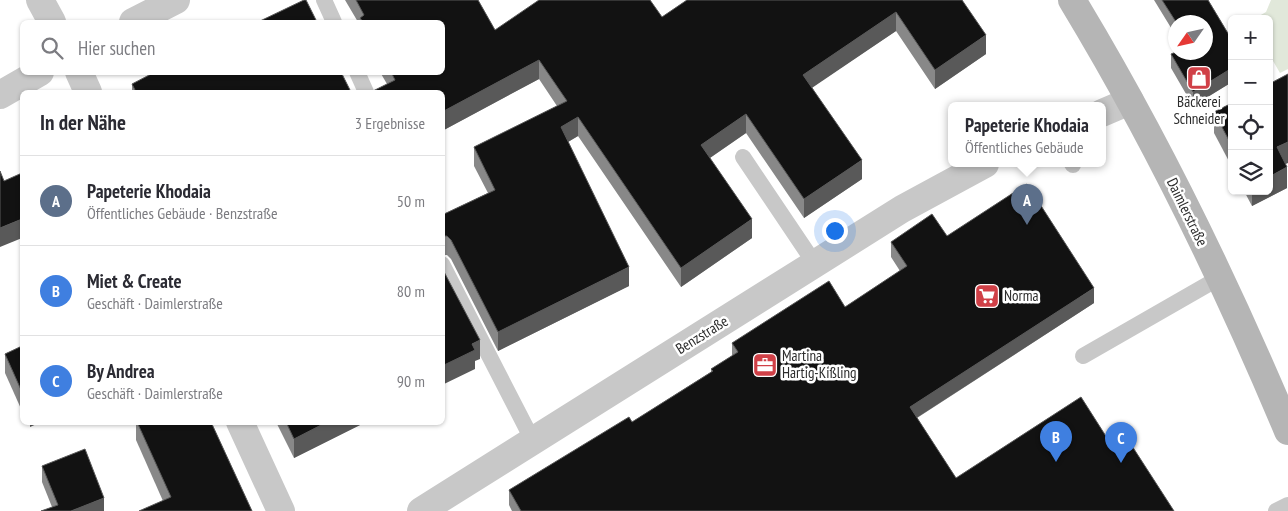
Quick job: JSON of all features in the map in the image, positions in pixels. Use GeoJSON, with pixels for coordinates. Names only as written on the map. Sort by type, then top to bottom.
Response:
{"type":"FeatureCollection","features":[{"type":"Feature","properties":{"kind":"street"},"geometry":{"type":"LineString","coordinates":[[40,0],[51,20]]}},
{"type":"Feature","properties":{"kind":"street"},"geometry":{"type":"LineString","coordinates":[[137,20],[176,0]]}},
{"type":"Feature","properties":{"kind":"street","name":"Daimlerstraße"},"geometry":{"type":"LineString","coordinates":[[1072,0],[1130,101],[1218,278],[1288,431]]}},
{"type":"Feature","properties":{"kind":"street"},"geometry":{"type":"LineString","coordinates":[[0,95],[35,75]]}},
{"type":"Feature","properties":{"kind":"street"},"geometry":{"type":"LineString","coordinates":[[80,75],[87,90]]}},
{"type":"Feature","properties":{"kind":"street"},"geometry":{"type":"LineString","coordinates":[[1106,111],[1130,101]]}},
{"type":"Feature","properties":{"kind":"street","name":"Benzstraße"},"geometry":{"type":"LineString","coordinates":[[421,511],[910,205],[980,167]]}},
{"type":"Feature","properties":{"kind":"street"},"geometry":{"type":"LineString","coordinates":[[241,425],[281,511]]}},
{"type":"Feature","properties":{"kind":"lane"},"geometry":{"type":"LineString","coordinates":[[324,0],[333,20]]}},
{"type":"Feature","properties":{"kind":"lane"},"geometry":{"type":"LineString","coordinates":[[358,75],[365,90]]}},
{"type":"Feature","properties":{"kind":"lane"},"geometry":{"type":"LineString","coordinates":[[743,157],[815,264]]}},
{"type":"Feature","properties":{"kind":"lane"},"geometry":{"type":"LineString","coordinates":[[445,270],[533,441]]}},
{"type":"Feature","properties":{"kind":"lane"},"geometry":{"type":"LineString","coordinates":[[1084,356],[1218,278]]}},
{"type":"Feature","properties":{"kind":"lane"},"geometry":{"type":"LineString","coordinates":[[1276,511],[1288,505]]}},
{"type":"Feature","properties":{"kind":"shaded area"},"geometry":{"type":"Polygon","coordinates":[[[1271,0],[1288,0],[1288,69],[1280,73],[1273,61],[1273,15],[1261,15],[1266,12],[1271,0]]]}},
{"type":"Feature","properties":{"kind":"building"},"geometry":{"type":"Polygon","coordinates":[[[306,0],[316,20],[262,20],[306,0]]]}},
{"type":"Feature","properties":{"kind":"building"},"geometry":{"type":"Polygon","coordinates":[[[356,0],[478,0],[495,30],[539,0],[650,0],[662,17],[687,0],[962,0],[986,35],[935,70],[896,12],[803,75],[862,160],[804,199],[746,114],[701,145],[752,219],[681,268],[578,117],[561,127],[629,267],[498,332],[451,240],[445,236],[445,214],[495,190],[474,147],[567,101],[539,60],[445,110],[445,90],[375,90],[395,80],[392,75],[445,75],[445,20],[362,20],[360,18],[364,15],[356,0]]]}},
{"type":"Feature","properties":{"kind":"building"},"geometry":{"type":"Polygon","coordinates":[[[1162,0],[1208,0],[1228,33],[1228,70],[1193,92],[1174,60],[1213,60],[1213,15],[1172,15],[1162,0]]]}},
{"type":"Feature","properties":{"kind":"building"},"geometry":{"type":"Polygon","coordinates":[[[1288,74],[1288,142],[1277,147],[1287,167],[1273,175],[1273,105],[1273,82],[1288,74]]]}},
{"type":"Feature","properties":{"kind":"building"},"geometry":{"type":"Polygon","coordinates":[[[149,75],[342,75],[350,90],[135,90],[132,84],[149,75]]]}},
{"type":"Feature","properties":{"kind":"building"},"geometry":{"type":"Polygon","coordinates":[[[1228,105],[1228,138],[1214,112],[1228,105]]]}},
{"type":"Feature","properties":{"kind":"building"},"geometry":{"type":"Polygon","coordinates":[[[0,171],[4,181],[20,174],[20,220],[0,228],[0,171]]]}},
{"type":"Feature","properties":{"kind":"building"},"geometry":{"type":"Polygon","coordinates":[[[1027,184],[1094,288],[910,407],[956,478],[1081,397],[1109,441],[1123,432],[1174,511],[521,511],[509,490],[629,417],[632,422],[713,371],[711,369],[738,352],[732,343],[829,281],[845,307],[907,266],[891,242],[932,214],[947,236],[1027,184]]]}},
{"type":"Feature","properties":{"kind":"building"},"geometry":{"type":"Polygon","coordinates":[[[445,274],[480,340],[472,344],[475,350],[445,365],[445,274]]]}},
{"type":"Feature","properties":{"kind":"building"},"geometry":{"type":"Polygon","coordinates":[[[20,347],[20,388],[5,354],[20,347]]]}},
{"type":"Feature","properties":{"kind":"building"},"geometry":{"type":"Polygon","coordinates":[[[138,425],[212,425],[252,511],[139,511],[171,497],[138,425]]]}},
{"type":"Feature","properties":{"kind":"building"},"geometry":{"type":"Polygon","coordinates":[[[287,425],[321,425],[294,439],[287,425]]]}},
{"type":"Feature","properties":{"kind":"building"},"geometry":{"type":"Polygon","coordinates":[[[85,449],[104,498],[71,511],[41,511],[58,505],[42,466],[85,449]]]}},
{"type":"Feature","properties":{"kind":"place","name":"Bäckerei Schneider"},"geometry":{"type":"Point","coordinates":[1199,78]}},
{"type":"Feature","properties":{"kind":"place","name":"Papeterie Khodaia"},"geometry":{"type":"Point","coordinates":[1027,225]}},
{"type":"Feature","properties":{"kind":"place","name":"Norma"},"geometry":{"type":"Point","coordinates":[987,296]}},
{"type":"Feature","properties":{"kind":"place","name":"Martina Hartig-Kißling"},"geometry":{"type":"Point","coordinates":[765,365]}},
{"type":"Feature","properties":{"kind":"place","name":"Miet & Create"},"geometry":{"type":"Point","coordinates":[1056,462]}},
{"type":"Feature","properties":{"kind":"place","name":"By Andrea"},"geometry":{"type":"Point","coordinates":[1121,463]}}]}
